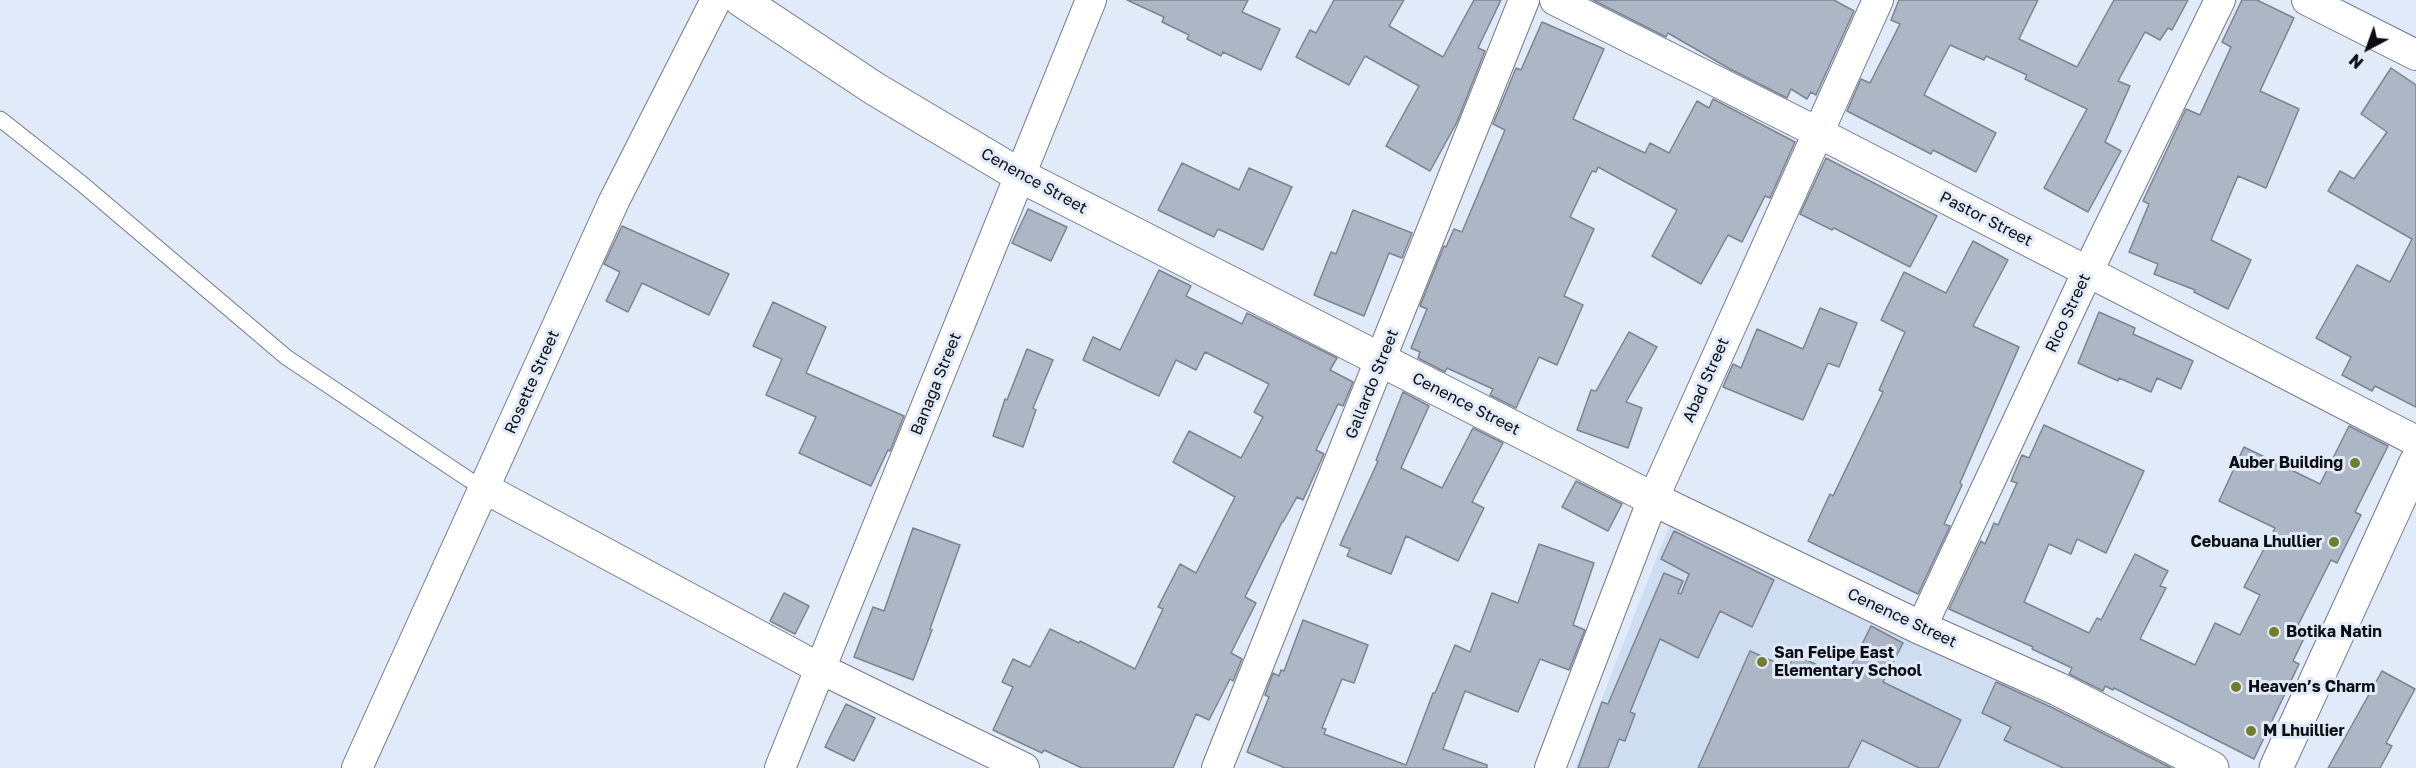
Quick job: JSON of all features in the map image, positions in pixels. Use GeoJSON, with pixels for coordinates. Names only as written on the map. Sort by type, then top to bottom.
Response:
{"type":"FeatureCollection","features":[{"type":"Feature","properties":{"kind":"street","name":"Rosette Street"},"geometry":{"type":"LineString","coordinates":[[357,768],[614,201],[716,0]]}},
{"type":"Feature","properties":{"kind":"street","name":"Cenence Street"},"geometry":{"type":"LineString","coordinates":[[741,0],[875,89],[1021,177],[1653,499],[1921,628],[2058,689],[2212,768]]}},
{"type":"Feature","properties":{"kind":"street","name":"Banaga Street"},"geometry":{"type":"LineString","coordinates":[[780,768],[1091,0]]}},
{"type":"Feature","properties":{"kind":"street","name":"Gallardo Street"},"geometry":{"type":"LineString","coordinates":[[1217,768],[1382,361],[1524,0]]}},
{"type":"Feature","properties":{"kind":"street","name":"Pastor Street"},"geometry":{"type":"LineString","coordinates":[[1555,0],[1817,132],[2416,441]]}},
{"type":"Feature","properties":{"kind":"street","name":"Abad Street"},"geometry":{"type":"LineString","coordinates":[[1550,768],[1653,499],[1878,0]]}},
{"type":"Feature","properties":{"kind":"street","name":"Rico Street"},"geometry":{"type":"LineString","coordinates":[[1921,628],[2088,271],[2220,0]]}},
{"type":"Feature","properties":{"kind":"street"},"geometry":{"type":"LineString","coordinates":[[2307,0],[2416,55]]}},
{"type":"Feature","properties":{"kind":"street"},"geometry":{"type":"LineString","coordinates":[[2276,768],[2416,462]]}},
{"type":"Feature","properties":{"kind":"street"},"geometry":{"type":"LineString","coordinates":[[484,488],[820,669],[1024,768]]}},
{"type":"Feature","properties":{"kind":"lane"},"geometry":{"type":"LineString","coordinates":[[0,119],[81,183],[286,357],[458,473],[484,488]]}},
{"type":"Feature","properties":{"kind":"shaded area","name":"San Felipe East Elementary School"},"geometry":{"type":"Polygon","coordinates":[[[1669,526],[1917,641],[2184,768],[1575,768],[1669,526]]]}},
{"type":"Feature","properties":{"kind":"building"},"geometry":{"type":"Polygon","coordinates":[[[1127,0],[1248,0],[1242,12],[1280,29],[1261,70],[1223,52],[1221,56],[1187,39],[1189,35],[1162,22],[1164,17],[1127,0]]]}},
{"type":"Feature","properties":{"kind":"building"},"geometry":{"type":"Polygon","coordinates":[[[1334,0],[1404,0],[1389,26],[1443,57],[1474,0],[1501,0],[1478,48],[1485,51],[1457,122],[1430,171],[1386,146],[1419,86],[1365,56],[1349,85],[1296,57],[1310,30],[1316,33],[1334,0]]]}},
{"type":"Feature","properties":{"kind":"building"},"geometry":{"type":"Polygon","coordinates":[[[1593,0],[1834,0],[1854,11],[1816,95],[1811,92],[1807,99],[1791,89],[1787,98],[1730,69],[1668,33],[1666,37],[1593,0]]]}},
{"type":"Feature","properties":{"kind":"building"},"geometry":{"type":"Polygon","coordinates":[[[1899,0],[2038,0],[2019,39],[2077,67],[2114,0],[2188,0],[2172,30],[2168,28],[2160,40],[2145,32],[2118,81],[2130,86],[2105,142],[2121,151],[2088,212],[2044,188],[2087,109],[2025,79],[2027,75],[1986,56],[1984,60],[1950,45],[1924,95],[1996,133],[1976,172],[1933,150],[1931,154],[1847,111],[1861,79],[1870,83],[1900,24],[1891,20],[1899,0]]]}},
{"type":"Feature","properties":{"kind":"building"},"geometry":{"type":"Polygon","coordinates":[[[2242,0],[2257,0],[2294,18],[2260,91],[2299,109],[2266,188],[2238,176],[2211,240],[2251,260],[2228,309],[2194,292],[2195,290],[2154,274],[2158,264],[2129,252],[2149,204],[2143,201],[2186,109],[2200,115],[2231,47],[2222,42],[2242,0]]]}},
{"type":"Feature","properties":{"kind":"building"},"geometry":{"type":"Polygon","coordinates":[[[1542,22],[1604,49],[1573,119],[1645,153],[1650,143],[1669,153],[1697,101],[1709,108],[1713,99],[1795,142],[1770,198],[1765,196],[1742,242],[1728,235],[1701,284],[1652,256],[1677,210],[1598,167],[1596,172],[1592,171],[1570,217],[1594,229],[1564,296],[1583,305],[1557,365],[1539,357],[1516,408],[1490,395],[1493,389],[1447,368],[1445,372],[1418,358],[1420,352],[1411,348],[1427,309],[1420,306],[1444,246],[1446,247],[1454,229],[1462,232],[1505,130],[1493,124],[1516,68],[1521,70],[1542,22]]]}},
{"type":"Feature","properties":{"kind":"building"},"geometry":{"type":"Polygon","coordinates":[[[2391,68],[2416,85],[2416,407],[2375,386],[2372,391],[2342,375],[2351,357],[2316,338],[2357,265],[2390,282],[2412,239],[2328,191],[2340,171],[2354,179],[2387,132],[2361,114],[2391,68]]]}},
{"type":"Feature","properties":{"kind":"building"},"geometry":{"type":"Polygon","coordinates":[[[1826,158],[1937,216],[1910,267],[1834,228],[1832,230],[1800,214],[1826,158]]]}},
{"type":"Feature","properties":{"kind":"building"},"geometry":{"type":"Polygon","coordinates":[[[1182,163],[1239,190],[1249,168],[1292,187],[1263,250],[1218,229],[1214,237],[1158,210],[1182,163]]]}},
{"type":"Feature","properties":{"kind":"building"},"geometry":{"type":"Polygon","coordinates":[[[1028,209],[1067,227],[1051,261],[1012,243],[1028,209]]]}},
{"type":"Feature","properties":{"kind":"building"},"geometry":{"type":"Polygon","coordinates":[[[1353,210],[1412,233],[1402,258],[1389,253],[1364,316],[1314,295],[1331,252],[1336,254],[1353,210]]]}},
{"type":"Feature","properties":{"kind":"building"},"geometry":{"type":"Polygon","coordinates":[[[622,226],[729,274],[709,315],[642,283],[628,312],[606,301],[620,272],[604,264],[622,226]]]}},
{"type":"Feature","properties":{"kind":"building"},"geometry":{"type":"Polygon","coordinates":[[[1973,241],[2008,260],[1973,326],[2019,347],[1944,524],[1950,526],[1918,594],[1808,541],[1830,494],[1833,496],[1883,392],[1879,390],[1905,332],[1881,320],[1904,272],[1946,293],[1973,241]]]}},
{"type":"Feature","properties":{"kind":"building"},"geometry":{"type":"Polygon","coordinates":[[[1159,270],[1191,286],[1186,296],[1242,324],[1247,313],[1337,358],[1330,370],[1353,382],[1343,406],[1338,404],[1316,450],[1324,454],[1303,500],[1297,497],[1282,522],[1245,597],[1256,603],[1231,653],[1242,659],[1233,681],[1230,679],[1209,720],[1196,714],[1173,768],[1082,768],[1044,750],[1042,753],[993,730],[1013,687],[1002,682],[1013,659],[1030,667],[1050,629],[1079,643],[1080,641],[1135,669],[1163,609],[1158,607],[1180,564],[1196,573],[1235,497],[1173,462],[1189,431],[1241,458],[1263,417],[1254,412],[1269,384],[1205,352],[1196,370],[1176,360],[1159,396],[1083,360],[1093,337],[1120,350],[1159,270]]]}},
{"type":"Feature","properties":{"kind":"building"},"geometry":{"type":"Polygon","coordinates":[[[773,302],[826,327],[806,373],[904,416],[890,451],[888,450],[871,486],[799,453],[816,417],[766,395],[782,359],[753,346],[773,302]]]}},
{"type":"Feature","properties":{"kind":"building"},"geometry":{"type":"Polygon","coordinates":[[[1820,308],[1857,323],[1839,367],[1828,363],[1803,420],[1723,387],[1733,364],[1741,368],[1757,329],[1803,349],[1820,308]]]}},
{"type":"Feature","properties":{"kind":"building"},"geometry":{"type":"Polygon","coordinates":[[[2099,312],[2135,328],[2133,334],[2193,361],[2181,389],[2157,378],[2151,392],[2119,378],[2118,381],[2078,363],[2099,312]]]}},
{"type":"Feature","properties":{"kind":"building"},"geometry":{"type":"Polygon","coordinates":[[[1629,332],[1657,347],[1626,402],[1642,408],[1628,448],[1577,430],[1591,390],[1596,391],[1629,332]]]}},
{"type":"Feature","properties":{"kind":"building"},"geometry":{"type":"Polygon","coordinates":[[[1027,349],[1053,360],[1033,408],[1036,410],[1023,447],[993,436],[1005,399],[1007,400],[1027,349]]]}},
{"type":"Feature","properties":{"kind":"building"},"geometry":{"type":"Polygon","coordinates":[[[1403,392],[1429,406],[1401,468],[1442,488],[1473,428],[1503,443],[1472,502],[1484,508],[1458,561],[1406,536],[1391,574],[1347,556],[1350,549],[1340,545],[1378,461],[1376,460],[1403,392]]]}},
{"type":"Feature","properties":{"kind":"building"},"geometry":{"type":"Polygon","coordinates":[[[2044,425],[2144,471],[2106,553],[2077,539],[2071,554],[2049,544],[2024,602],[2089,633],[2097,618],[2101,620],[2135,554],[2168,571],[2160,586],[2166,588],[2140,639],[2195,665],[2215,623],[2240,635],[2260,595],[2244,587],[2275,528],[2219,501],[2244,447],[2320,484],[2349,426],[2388,446],[2355,512],[2361,515],[2337,563],[2331,560],[2298,625],[2308,630],[2293,661],[2299,664],[2254,759],[2114,688],[2113,690],[2105,686],[2103,691],[2069,674],[2072,668],[2032,649],[2033,647],[1949,609],[1981,541],[1985,544],[1994,523],[1998,525],[2017,483],[2011,481],[2022,455],[2029,458],[2044,425]]]}},
{"type":"Feature","properties":{"kind":"building"},"geometry":{"type":"Polygon","coordinates":[[[1576,481],[1622,504],[1608,531],[1562,507],[1576,481]]]}},
{"type":"Feature","properties":{"kind":"building"},"geometry":{"type":"Polygon","coordinates":[[[913,528],[960,545],[913,680],[854,657],[873,607],[884,611],[913,528]]]}},
{"type":"Feature","properties":{"kind":"building"},"geometry":{"type":"Polygon","coordinates":[[[1674,531],[1774,580],[1752,627],[1720,611],[1698,658],[1660,639],[1630,712],[1635,714],[1625,741],[1619,739],[1608,768],[1578,768],[1602,702],[1608,704],[1664,573],[1683,581],[1678,593],[1681,594],[1689,574],[1661,559],[1674,531]]]}},
{"type":"Feature","properties":{"kind":"building"},"geometry":{"type":"Polygon","coordinates":[[[1539,544],[1594,563],[1573,625],[1585,630],[1569,670],[1540,659],[1518,712],[1465,691],[1443,749],[1487,765],[1487,768],[1285,768],[1247,752],[1269,697],[1265,695],[1273,673],[1279,676],[1281,670],[1284,671],[1303,620],[1368,645],[1354,683],[1342,679],[1322,728],[1326,729],[1324,734],[1406,765],[1433,693],[1435,693],[1455,645],[1470,652],[1492,593],[1518,603],[1539,544]]]}},
{"type":"Feature","properties":{"kind":"building"},"geometry":{"type":"Polygon","coordinates":[[[784,593],[809,606],[795,634],[770,621],[784,593]]]}},
{"type":"Feature","properties":{"kind":"building"},"geometry":{"type":"Polygon","coordinates":[[[1871,626],[1903,643],[1883,682],[1961,720],[1938,768],[1919,768],[1862,740],[1848,768],[1698,768],[1750,651],[1788,668],[1795,654],[1845,679],[1871,626]]]}},
{"type":"Feature","properties":{"kind":"building"},"geometry":{"type":"Polygon","coordinates":[[[2382,671],[2415,689],[2386,743],[2392,746],[2380,768],[2328,768],[2382,671]]]}},
{"type":"Feature","properties":{"kind":"building"},"geometry":{"type":"Polygon","coordinates":[[[1996,682],[2053,708],[2171,768],[2063,768],[2004,740],[2011,727],[1982,713],[1996,682]]]}},
{"type":"Feature","properties":{"kind":"building"},"geometry":{"type":"Polygon","coordinates":[[[846,704],[875,718],[854,761],[825,747],[846,704]]]}},
{"type":"Feature","properties":{"kind":"place","name":"Auber Building"},"geometry":{"type":"Point","coordinates":[2355,463]}},
{"type":"Feature","properties":{"kind":"place","name":"Cebuana Lhullier"},"geometry":{"type":"Point","coordinates":[2334,542]}},
{"type":"Feature","properties":{"kind":"place","name":"Botika Natin"},"geometry":{"type":"Point","coordinates":[2274,632]}},
{"type":"Feature","properties":{"kind":"place","name":"San Felipe East Elementary School"},"geometry":{"type":"Point","coordinates":[1762,662]}},
{"type":"Feature","properties":{"kind":"place","name":"Heaven’s Charm"},"geometry":{"type":"Point","coordinates":[2236,687]}},
{"type":"Feature","properties":{"kind":"place","name":"M Lhuillier"},"geometry":{"type":"Point","coordinates":[2251,731]}}]}
